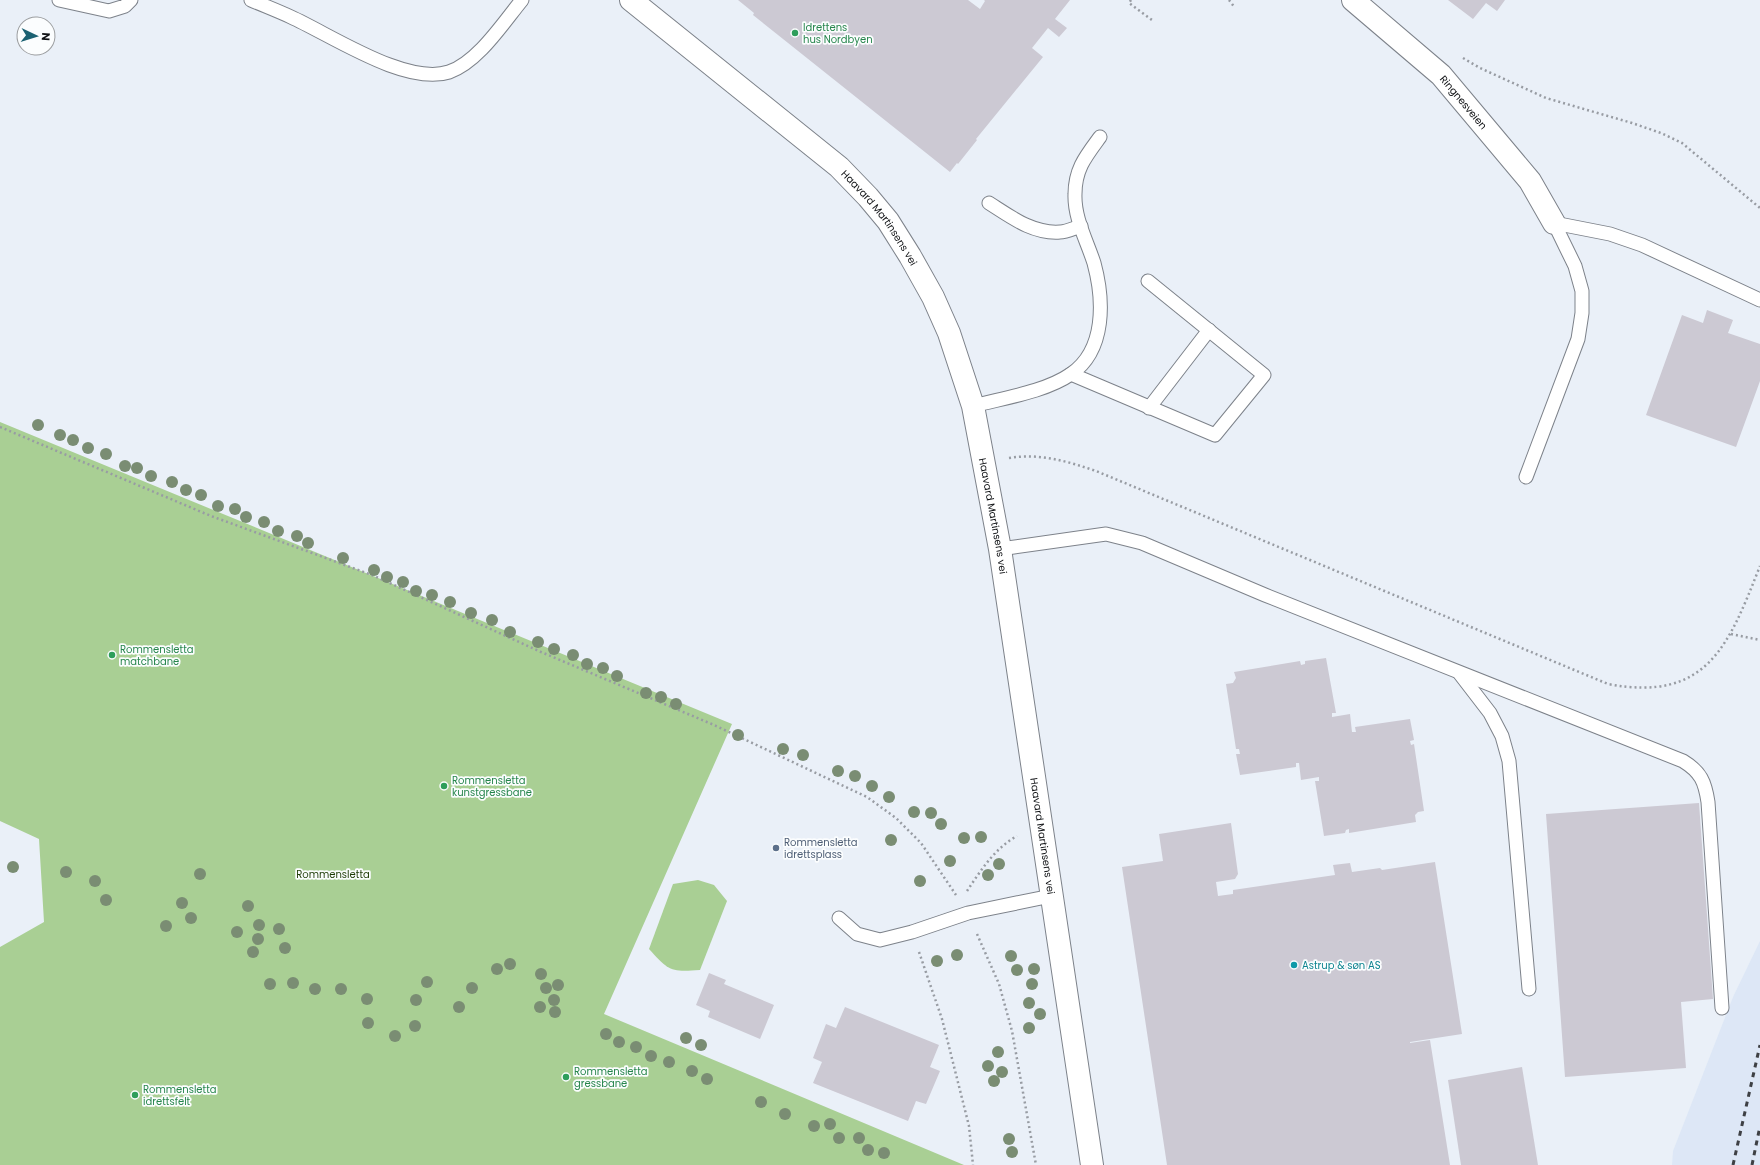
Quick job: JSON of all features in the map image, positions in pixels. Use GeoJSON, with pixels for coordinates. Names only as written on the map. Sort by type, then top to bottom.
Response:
{"type":"FeatureCollection","features":[{"type":"Feature","properties":{"kind":"street","name":"Haavard Martinsens vei"},"geometry":{"type":"LineString","coordinates":[[631,0],[838,167],[868,197],[888,221],[906,250],[933,297],[949,333],[973,406],[985,462],[1000,549],[1092,1165]]}},
{"type":"Feature","properties":{"kind":"street","name":"Ringnesveien"},"geometry":{"type":"LineString","coordinates":[[1353,0],[1441,75],[1530,181],[1554,223]]}},
{"type":"Feature","properties":{"kind":"lane"},"geometry":{"type":"LineString","coordinates":[[59,0],[109,11],[125,6],[131,0]]}},
{"type":"Feature","properties":{"kind":"lane"},"geometry":{"type":"LineString","coordinates":[[251,0],[291,16],[378,60],[426,76],[449,72],[475,56],[522,0]]}},
{"type":"Feature","properties":{"kind":"lane"},"geometry":{"type":"LineString","coordinates":[[973,406],[1030,391],[1071,374],[1082,364],[1091,351],[1097,337],[1101,318],[1100,296],[1094,264],[1076,213],[1075,194],[1077,176],[1082,162],[1100,137]]}},
{"type":"Feature","properties":{"kind":"lane"},"geometry":{"type":"LineString","coordinates":[[989,203],[1025,226],[1042,231],[1061,232],[1081,226]]}},
{"type":"Feature","properties":{"kind":"lane"},"geometry":{"type":"LineString","coordinates":[[1554,223],[1610,234],[1642,245],[1760,300]]}},
{"type":"Feature","properties":{"kind":"lane"},"geometry":{"type":"LineString","coordinates":[[1526,477],[1578,339],[1582,313],[1582,291],[1575,266],[1554,223]]}},
{"type":"Feature","properties":{"kind":"lane"},"geometry":{"type":"LineString","coordinates":[[1071,374],[1215,435],[1264,376],[1148,281]]}},
{"type":"Feature","properties":{"kind":"lane"},"geometry":{"type":"LineString","coordinates":[[1149,408],[1209,330]]}},
{"type":"Feature","properties":{"kind":"lane"},"geometry":{"type":"LineString","coordinates":[[1000,549],[1106,534],[1142,543],[1265,595],[1683,761],[1694,768],[1702,780],[1708,802],[1722,1008]]}},
{"type":"Feature","properties":{"kind":"lane"},"geometry":{"type":"LineString","coordinates":[[1459,673],[1490,713],[1502,736],[1509,761],[1529,989]]}},
{"type":"Feature","properties":{"kind":"lane"},"geometry":{"type":"LineString","coordinates":[[839,918],[857,934],[880,940],[912,932],[968,913],[1051,896]]}},
{"type":"Feature","properties":{"kind":"path"},"geometry":{"type":"LineString","coordinates":[[1131,0],[1129,3],[1152,20]]}},
{"type":"Feature","properties":{"kind":"path"},"geometry":{"type":"LineString","coordinates":[[1229,0],[1235,8]]}},
{"type":"Feature","properties":{"kind":"path"},"geometry":{"type":"LineString","coordinates":[[1456,54],[1480,68],[1546,98],[1632,123],[1661,133],[1682,143],[1760,208]]}},
{"type":"Feature","properties":{"kind":"path"},"geometry":{"type":"LineString","coordinates":[[0,427],[211,516],[372,575],[541,652],[714,725],[867,798],[896,818],[921,843],[968,913],[999,984],[1008,1018],[1036,1165]]}},
{"type":"Feature","properties":{"kind":"path"},"geometry":{"type":"LineString","coordinates":[[985,462],[1020,456],[1040,456],[1081,466],[1608,684],[1645,689],[1669,685],[1690,677],[1710,663],[1722,649],[1730,634],[1760,566]]}},
{"type":"Feature","properties":{"kind":"path"},"geometry":{"type":"LineString","coordinates":[[1730,634],[1760,640]]}},
{"type":"Feature","properties":{"kind":"path"},"geometry":{"type":"LineString","coordinates":[[960,901],[983,868],[1002,846],[1016,837],[1041,829]]}},
{"type":"Feature","properties":{"kind":"path"},"geometry":{"type":"LineString","coordinates":[[912,932],[942,1019],[969,1126],[973,1165]]}},
{"type":"Feature","properties":{"kind":"shaded area"},"geometry":{"type":"Polygon","coordinates":[[[1760,941],[1760,1165],[1672,1165],[1673,1151],[1733,997],[1760,941]]]}},
{"type":"Feature","properties":{"kind":"green space","name":"Rommensletta"},"geometry":{"type":"Polygon","coordinates":[[[0,422],[732,724],[604,1014],[964,1165],[0,1165],[0,947],[44,922],[39,839],[0,821],[0,422]]]}},
{"type":"Feature","properties":{"kind":"green space"},"geometry":{"type":"Polygon","coordinates":[[[698,880],[714,885],[727,901],[700,970],[676,970],[666,966],[649,949],[673,884],[698,880]]]}},
{"type":"Feature","properties":{"kind":"building"},"geometry":{"type":"Polygon","coordinates":[[[738,0],[968,0],[980,9],[985,1],[984,0],[1070,0],[1055,19],[1067,28],[1059,37],[1048,28],[1032,48],[1043,57],[950,172],[753,15],[754,13],[738,0]]]}},
{"type":"Feature","properties":{"kind":"building"},"geometry":{"type":"Polygon","coordinates":[[[1448,0],[1505,0],[1497,11],[1486,3],[1473,19],[1448,0]]]}},
{"type":"Feature","properties":{"kind":"building"},"geometry":{"type":"Polygon","coordinates":[[[1707,310],[1733,320],[1728,333],[1760,344],[1760,381],[1736,447],[1646,415],[1682,315],[1703,323],[1707,310]]]}},
{"type":"Feature","properties":{"kind":"building"},"geometry":{"type":"Polygon","coordinates":[[[1326,658],[1336,713],[1332,713],[1332,717],[1350,714],[1352,732],[1356,732],[1355,727],[1410,719],[1414,740],[1410,741],[1411,745],[1414,744],[1424,811],[1418,812],[1415,815],[1416,822],[1349,833],[1349,829],[1346,830],[1345,833],[1324,836],[1315,781],[1319,781],[1319,777],[1301,780],[1299,763],[1296,763],[1296,767],[1240,775],[1236,754],[1240,754],[1239,749],[1236,749],[1226,684],[1233,683],[1236,678],[1234,672],[1300,661],[1301,665],[1305,664],[1305,661],[1326,658]]]}},
{"type":"Feature","properties":{"kind":"building"},"geometry":{"type":"Polygon","coordinates":[[[1699,803],[1713,999],[1681,1002],[1686,1068],[1565,1077],[1546,814],[1699,803]]]}},
{"type":"Feature","properties":{"kind":"building","name":"Astrup & søn AS"},"geometry":{"type":"Polygon","coordinates":[[[1231,823],[1238,874],[1235,879],[1216,882],[1218,896],[1233,894],[1233,890],[1335,875],[1333,865],[1350,863],[1352,872],[1380,868],[1382,870],[1435,862],[1462,1034],[1410,1043],[1430,1040],[1450,1165],[1167,1165],[1122,867],[1163,861],[1159,834],[1231,823]]]}},
{"type":"Feature","properties":{"kind":"building"},"geometry":{"type":"Polygon","coordinates":[[[709,973],[726,980],[724,984],[774,1005],[760,1039],[708,1017],[710,1011],[696,1005],[709,973]]]}},
{"type":"Feature","properties":{"kind":"building"},"geometry":{"type":"Polygon","coordinates":[[[845,1007],[939,1045],[930,1067],[940,1071],[926,1104],[916,1101],[908,1121],[813,1083],[822,1062],[813,1058],[826,1024],[836,1028],[845,1007]]]}},
{"type":"Feature","properties":{"kind":"building"},"geometry":{"type":"Polygon","coordinates":[[[1522,1067],[1538,1165],[1461,1165],[1448,1080],[1522,1067]]]}},
{"type":"Feature","properties":{"kind":"railway"},"geometry":{"type":"LineString","coordinates":[[1733,1165],[1760,1045]]}},
{"type":"Feature","properties":{"kind":"railway"},"geometry":{"type":"LineString","coordinates":[[1752,1165],[1760,1126]]}},
{"type":"Feature","properties":{"kind":"place","name":"Idrettens hus Nordbyen"},"geometry":{"type":"Point","coordinates":[795,33]}},
{"type":"Feature","properties":{"kind":"place","name":"Rommensletta matchbane"},"geometry":{"type":"Point","coordinates":[112,655]}},
{"type":"Feature","properties":{"kind":"place","name":"Rommensletta kunstgressbane"},"geometry":{"type":"Point","coordinates":[444,786]}},
{"type":"Feature","properties":{"kind":"place","name":"Rommensletta idrettsplass"},"geometry":{"type":"Point","coordinates":[776,848]}},
{"type":"Feature","properties":{"kind":"place","name":"Astrup & søn AS"},"geometry":{"type":"Point","coordinates":[1294,965]}},
{"type":"Feature","properties":{"kind":"place","name":"Rommensletta gressbane"},"geometry":{"type":"Point","coordinates":[566,1077]}},
{"type":"Feature","properties":{"kind":"place","name":"Rommensletta idrettsfelt"},"geometry":{"type":"Point","coordinates":[135,1095]}}]}
